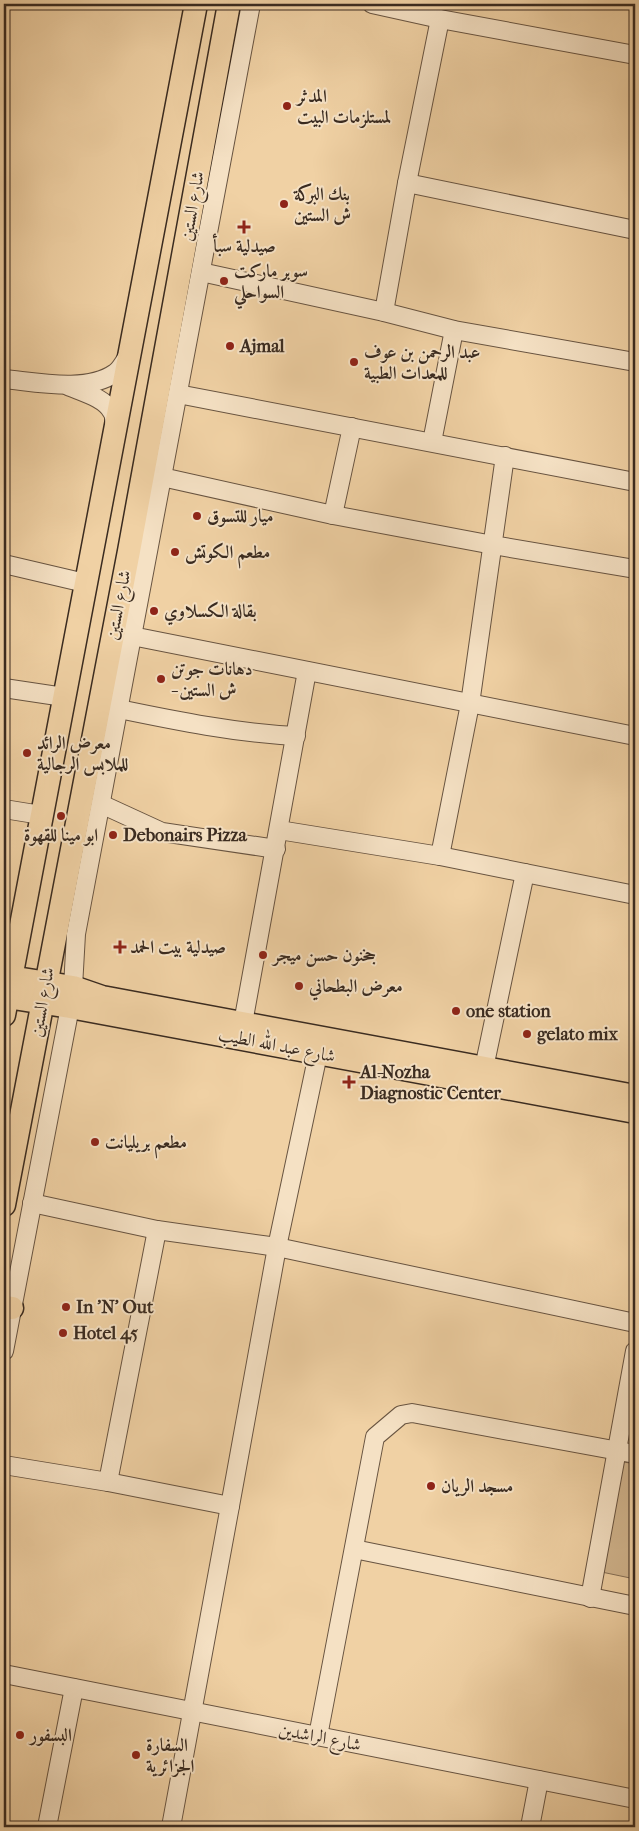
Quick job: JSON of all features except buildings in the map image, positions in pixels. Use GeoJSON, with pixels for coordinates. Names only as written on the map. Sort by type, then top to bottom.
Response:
{"type":"FeatureCollection","features":[{"type":"Feature","properties":{"kind":"main road","name":"شارع الستين"},"geometry":{"type":"LineString","coordinates":[[6,991],[64,698],[196,4]]}},
{"type":"Feature","properties":{"kind":"main road","name":"شارع الستين"},"geometry":{"type":"LineString","coordinates":[[4,1205],[44,992],[138,552],[229,4]]}},
{"type":"Feature","properties":{"kind":"main road","name":"شارع عبد الله الطيب"},"geometry":{"type":"LineString","coordinates":[[6,991],[44,992],[71,997],[102,996],[241,1031],[320,1045],[635,1112]]}},
{"type":"Feature","properties":{"kind":"main road","name":"شارع عبد الله الطيب"},"geometry":{"type":"LineString","coordinates":[[320,1045],[484,1068],[635,1096]]}},
{"type":"Feature","properties":{"kind":"street"},"geometry":{"type":"LineString","coordinates":[[4,1351],[8,1308],[32,1203],[71,997],[76,934],[132,636],[138,552],[162,476],[251,4]]}},
{"type":"Feature","properties":{"kind":"street"},"geometry":{"type":"LineString","coordinates":[[372,4],[440,19],[635,55]]}},
{"type":"Feature","properties":{"kind":"street"},"geometry":{"type":"LineString","coordinates":[[384,312],[440,19]]}},
{"type":"Feature","properties":{"kind":"street"},"geometry":{"type":"LineString","coordinates":[[408,183],[635,230]]}},
{"type":"Feature","properties":{"kind":"street"},"geometry":{"type":"LineString","coordinates":[[201,272],[384,312],[454,330],[635,362]]}},
{"type":"Feature","properties":{"kind":"street"},"geometry":{"type":"LineString","coordinates":[[432,442],[454,330]]}},
{"type":"Feature","properties":{"kind":"street"},"geometry":{"type":"LineString","coordinates":[[4,380],[65,385],[103,379],[117,372],[129,353]]}},
{"type":"Feature","properties":{"kind":"street"},"geometry":{"type":"LineString","coordinates":[[65,385],[106,405],[113,413],[115,429]]}},
{"type":"Feature","properties":{"kind":"street"},"geometry":{"type":"LineString","coordinates":[[178,394],[635,482]]}},
{"type":"Feature","properties":{"kind":"street"},"geometry":{"type":"LineString","coordinates":[[333,514],[352,427]]}},
{"type":"Feature","properties":{"kind":"street"},"geometry":{"type":"LineString","coordinates":[[440,856],[470,704],[506,456]]}},
{"type":"Feature","properties":{"kind":"street"},"geometry":{"type":"LineString","coordinates":[[162,476],[333,514],[492,546],[635,569]]}},
{"type":"Feature","properties":{"kind":"street"},"geometry":{"type":"LineString","coordinates":[[4,564],[85,583]]}},
{"type":"Feature","properties":{"kind":"street"},"geometry":{"type":"LineString","coordinates":[[132,636],[635,736]]}},
{"type":"Feature","properties":{"kind":"street"},"geometry":{"type":"LineString","coordinates":[[241,1031],[276,849],[307,670]]}},
{"type":"Feature","properties":{"kind":"street"},"geometry":{"type":"LineString","coordinates":[[4,688],[64,698]]}},
{"type":"Feature","properties":{"kind":"street"},"geometry":{"type":"LineString","coordinates":[[119,709],[202,726],[272,735],[296,736]]}},
{"type":"Feature","properties":{"kind":"street"},"geometry":{"type":"LineString","coordinates":[[101,804],[162,832],[276,849]]}},
{"type":"Feature","properties":{"kind":"street"},"geometry":{"type":"LineString","coordinates":[[4,809],[41,815]]}},
{"type":"Feature","properties":{"kind":"street"},"geometry":{"type":"LineString","coordinates":[[279,830],[440,856],[635,894]]}},
{"type":"Feature","properties":{"kind":"street"},"geometry":{"type":"LineString","coordinates":[[484,1068],[525,873]]}},
{"type":"Feature","properties":{"kind":"street"},"geometry":{"type":"LineString","coordinates":[[171,1827],[277,1247],[320,1045]]}},
{"type":"Feature","properties":{"kind":"street"},"geometry":{"type":"LineString","coordinates":[[32,1203],[157,1230],[277,1247],[635,1323]]}},
{"type":"Feature","properties":{"kind":"street"},"geometry":{"type":"LineString","coordinates":[[108,1482],[157,1230]]}},
{"type":"Feature","properties":{"kind":"street"},"geometry":{"type":"LineString","coordinates":[[590,1598],[635,1351]]}},
{"type":"Feature","properties":{"kind":"street"},"geometry":{"type":"LineString","coordinates":[[318,1736],[375,1437],[401,1415],[412,1412],[635,1454]]}},
{"type":"Feature","properties":{"kind":"street"},"geometry":{"type":"LineString","coordinates":[[4,1465],[108,1482],[230,1506]]}},
{"type":"Feature","properties":{"kind":"street"},"geometry":{"type":"LineString","coordinates":[[354,1549],[635,1606]]}},
{"type":"Feature","properties":{"kind":"street","name":"شارع الراشدين"},"geometry":{"type":"LineString","coordinates":[[4,1674],[635,1799]]}},
{"type":"Feature","properties":{"kind":"street"},"geometry":{"type":"LineString","coordinates":[[47,1827],[74,1688]]}},
{"type":"Feature","properties":{"kind":"street"},"geometry":{"type":"LineString","coordinates":[[530,1827],[539,1780]]}},
{"type":"Feature","properties":{"kind":"shaded area"},"geometry":{"type":"Polygon","coordinates":[[[613,1460],[635,1464],[635,1579],[592,1570],[613,1460]]]}},
{"type":"Feature","properties":{"kind":"place","name":"المدثر لمستلزمات البيت"},"geometry":{"type":"Point","coordinates":[287,106]}},
{"type":"Feature","properties":{"kind":"place","name":"بنك البركة ش الستين"},"geometry":{"type":"Point","coordinates":[284,204]}},
{"type":"Feature","properties":{"kind":"place","name":"صيدلية سبأ"},"geometry":{"type":"Point","coordinates":[244,227]}},
{"type":"Feature","properties":{"kind":"place","name":"سوبر ماركت السواحلي"},"geometry":{"type":"Point","coordinates":[224,281]}},
{"type":"Feature","properties":{"kind":"place","name":"Ajmal"},"geometry":{"type":"Point","coordinates":[230,346]}},
{"type":"Feature","properties":{"kind":"place","name":"عبد الرحمن بن عوف للمعدات الطبية"},"geometry":{"type":"Point","coordinates":[354,362]}},
{"type":"Feature","properties":{"kind":"place","name":"ميار للتسوق"},"geometry":{"type":"Point","coordinates":[197,516]}},
{"type":"Feature","properties":{"kind":"place","name":"مطعم الكوتش"},"geometry":{"type":"Point","coordinates":[175,552]}},
{"type":"Feature","properties":{"kind":"place","name":"بقالة الكسلاوي"},"geometry":{"type":"Point","coordinates":[154,611]}},
{"type":"Feature","properties":{"kind":"place","name":"دهانات جوتن - ش الستين"},"geometry":{"type":"Point","coordinates":[161,679]}},
{"type":"Feature","properties":{"kind":"place","name":"معرض الرائد للملابس الرجالية"},"geometry":{"type":"Point","coordinates":[27,753]}},
{"type":"Feature","properties":{"kind":"place","name":"ابو مينا للقهوة"},"geometry":{"type":"Point","coordinates":[61,816]}},
{"type":"Feature","properties":{"kind":"place","name":"Debonairs Pizza"},"geometry":{"type":"Point","coordinates":[113,835]}},
{"type":"Feature","properties":{"kind":"place","name":"صيدلية بيت الحمد"},"geometry":{"type":"Point","coordinates":[120,947]}},
{"type":"Feature","properties":{"kind":"place","name":"جخنون حسن ميجر"},"geometry":{"type":"Point","coordinates":[263,955]}},
{"type":"Feature","properties":{"kind":"place","name":"معرض البطحاني"},"geometry":{"type":"Point","coordinates":[299,986]}},
{"type":"Feature","properties":{"kind":"place","name":"one station"},"geometry":{"type":"Point","coordinates":[456,1011]}},
{"type":"Feature","properties":{"kind":"place","name":"gelato mix"},"geometry":{"type":"Point","coordinates":[527,1034]}},
{"type":"Feature","properties":{"kind":"place","name":"Al-Nozha Diagnostic Center"},"geometry":{"type":"Point","coordinates":[349,1082]}},
{"type":"Feature","properties":{"kind":"place","name":"مطعم بريليانت"},"geometry":{"type":"Point","coordinates":[95,1142]}},
{"type":"Feature","properties":{"kind":"place","name":"In 'N' Out"},"geometry":{"type":"Point","coordinates":[66,1307]}},
{"type":"Feature","properties":{"kind":"place","name":"Hotel 45"},"geometry":{"type":"Point","coordinates":[63,1333]}},
{"type":"Feature","properties":{"kind":"place","name":"مسجد الريان"},"geometry":{"type":"Point","coordinates":[431,1486]}},
{"type":"Feature","properties":{"kind":"place","name":"البسفور"},"geometry":{"type":"Point","coordinates":[20,1735]}},
{"type":"Feature","properties":{"kind":"place","name":"السفارة الجزائرية"},"geometry":{"type":"Point","coordinates":[136,1755]}}]}
